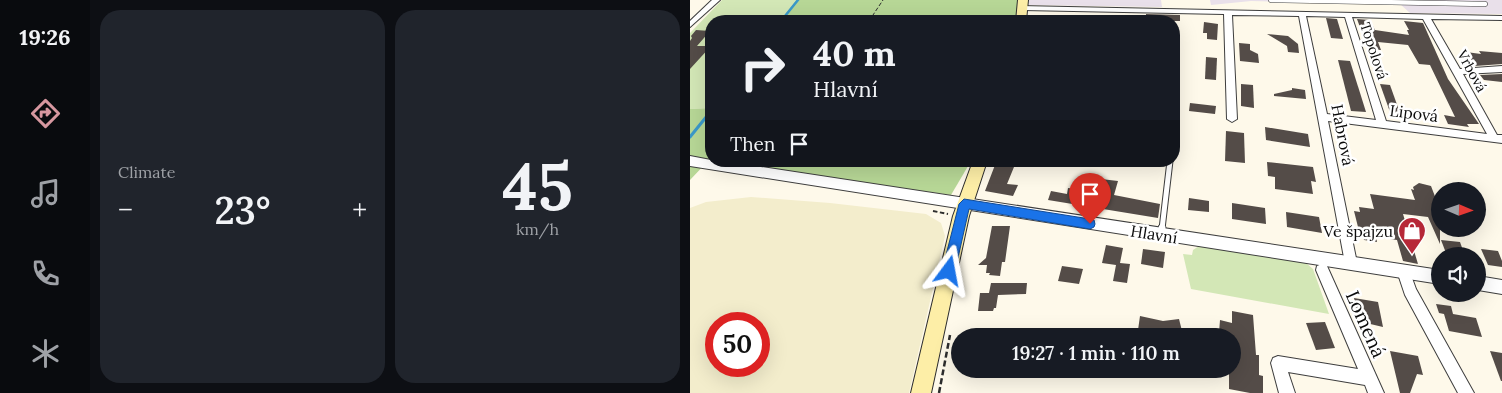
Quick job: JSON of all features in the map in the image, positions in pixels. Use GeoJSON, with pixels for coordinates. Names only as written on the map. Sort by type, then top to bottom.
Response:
{"type":"FeatureCollection","features":[{"type":"Feature","properties":{"kind":"main road"},"geometry":{"type":"LineString","coordinates":[[921,393],[964,204],[978,167]]}},
{"type":"Feature","properties":{"kind":"street"},"geometry":{"type":"LineString","coordinates":[[690,25],[716,0]]}},
{"type":"Feature","properties":{"kind":"street"},"geometry":{"type":"LineString","coordinates":[[1023,4],[1139,10],[1502,18]]}},
{"type":"Feature","properties":{"kind":"street"},"geometry":{"type":"LineString","coordinates":[[1139,10],[1139,15]]}},
{"type":"Feature","properties":{"kind":"street"},"geometry":{"type":"LineString","coordinates":[[1228,12],[1232,119]]}},
{"type":"Feature","properties":{"kind":"street","name":"Habrová"},"geometry":{"type":"LineString","coordinates":[[1302,14],[1352,263]]}},
{"type":"Feature","properties":{"kind":"street","name":"Topolová"},"geometry":{"type":"LineString","coordinates":[[1348,15],[1382,124]]}},
{"type":"Feature","properties":{"kind":"street","name":"Vrbová"},"geometry":{"type":"LineString","coordinates":[[1426,17],[1498,138]]}},
{"type":"Feature","properties":{"kind":"street"},"geometry":{"type":"LineString","coordinates":[[1457,72],[1502,68]]}},
{"type":"Feature","properties":{"kind":"street","name":"Lipová"},"geometry":{"type":"LineString","coordinates":[[1323,117],[1498,138]]}},
{"type":"Feature","properties":{"kind":"street","name":"Hlavní"},"geometry":{"type":"LineString","coordinates":[[690,161],[705,163]]}},
{"type":"Feature","properties":{"kind":"street","name":"Hlavní"},"geometry":{"type":"LineString","coordinates":[[728,167],[1161,235],[1319,264],[1352,263],[1431,276]]}},
{"type":"Feature","properties":{"kind":"street","name":"Lomená"},"geometry":{"type":"LineString","coordinates":[[1319,264],[1376,393]]}},
{"type":"Feature","properties":{"kind":"street"},"geometry":{"type":"LineString","coordinates":[[1403,271],[1410,291],[1466,393]]}},
{"type":"Feature","properties":{"kind":"street"},"geometry":{"type":"LineString","coordinates":[[1486,284],[1502,287]]}},
{"type":"Feature","properties":{"kind":"street"},"geometry":{"type":"LineString","coordinates":[[1287,393],[1278,363],[1370,378]]}},
{"type":"Feature","properties":{"kind":"lane"},"geometry":{"type":"LineString","coordinates":[[1271,0],[1485,4]]}},
{"type":"Feature","properties":{"kind":"lane"},"geometry":{"type":"LineString","coordinates":[[1161,235],[1169,167]]}},
{"type":"Feature","properties":{"kind":"path"},"geometry":{"type":"LineString","coordinates":[[873,15],[883,0]]}},
{"type":"Feature","properties":{"kind":"shaded area"},"geometry":{"type":"Polygon","coordinates":[[[1029,0],[1161,0],[1162,7],[1029,5],[1029,0]]]}},
{"type":"Feature","properties":{"kind":"shaded area"},"geometry":{"type":"Polygon","coordinates":[[[1210,0],[1502,0],[1502,14],[1410,13],[1400,4],[1251,1],[1211,5],[1210,0]]]}},
{"type":"Feature","properties":{"kind":"shaded area"},"geometry":{"type":"Polygon","coordinates":[[[751,197],[830,203],[926,214],[941,223],[945,236],[909,393],[690,393],[690,208],[706,202],[751,197]]]}},
{"type":"Feature","properties":{"kind":"green space"},"geometry":{"type":"Polygon","coordinates":[[[722,0],[796,0],[785,15],[707,15],[722,0]]]}},
{"type":"Feature","properties":{"kind":"green space"},"geometry":{"type":"Polygon","coordinates":[[[796,0],[1019,0],[1018,15],[785,15],[796,0]]]}},
{"type":"Feature","properties":{"kind":"green space"},"geometry":{"type":"Polygon","coordinates":[[[705,18],[705,108],[690,109],[690,33],[705,18]]]}},
{"type":"Feature","properties":{"kind":"green space"},"geometry":{"type":"Polygon","coordinates":[[[705,108],[705,164],[690,180],[690,109],[705,108]]]}},
{"type":"Feature","properties":{"kind":"green space"},"geometry":{"type":"Polygon","coordinates":[[[755,167],[967,167],[951,195],[755,167]]]}},
{"type":"Feature","properties":{"kind":"green space"},"geometry":{"type":"Polygon","coordinates":[[[1199,246],[1306,263],[1313,269],[1329,314],[1191,289],[1183,254],[1192,255],[1193,250],[1199,246]]]}},
{"type":"Feature","properties":{"kind":"building"},"geometry":{"type":"Polygon","coordinates":[[[1146,14],[1180,15],[1146,15],[1146,14]]]}},
{"type":"Feature","properties":{"kind":"building"},"geometry":{"type":"Polygon","coordinates":[[[1326,18],[1337,19],[1343,39],[1331,38],[1326,18]]]}},
{"type":"Feature","properties":{"kind":"building"},"geometry":{"type":"Polygon","coordinates":[[[1357,19],[1370,20],[1375,30],[1409,35],[1407,30],[1409,30],[1404,21],[1423,23],[1448,79],[1479,124],[1467,124],[1469,127],[1448,124],[1444,115],[1455,117],[1430,65],[1419,64],[1408,45],[1378,42],[1381,50],[1368,49],[1357,19]]]}},
{"type":"Feature","properties":{"kind":"building"},"geometry":{"type":"Polygon","coordinates":[[[1204,22],[1218,24],[1217,40],[1207,39],[1207,33],[1203,33],[1204,22]]]}},
{"type":"Feature","properties":{"kind":"building"},"geometry":{"type":"Polygon","coordinates":[[[696,30],[705,31],[705,37],[697,46],[705,46],[705,53],[690,69],[690,41],[692,38],[691,36],[696,30]]]}},
{"type":"Feature","properties":{"kind":"building"},"geometry":{"type":"Polygon","coordinates":[[[1267,34],[1288,36],[1298,44],[1299,53],[1288,52],[1287,46],[1267,34]]]}},
{"type":"Feature","properties":{"kind":"building"},"geometry":{"type":"Polygon","coordinates":[[[1239,43],[1250,44],[1250,50],[1258,54],[1259,63],[1240,61],[1239,43]]]}},
{"type":"Feature","properties":{"kind":"building"},"geometry":{"type":"Polygon","coordinates":[[[1479,51],[1502,53],[1502,64],[1475,66],[1466,52],[1481,54],[1479,51]]]}},
{"type":"Feature","properties":{"kind":"building"},"geometry":{"type":"Polygon","coordinates":[[[1206,57],[1217,58],[1216,80],[1205,79],[1206,57]]]}},
{"type":"Feature","properties":{"kind":"building"},"geometry":{"type":"Polygon","coordinates":[[[1338,60],[1350,61],[1366,112],[1351,111],[1338,60]]]}},
{"type":"Feature","properties":{"kind":"building"},"geometry":{"type":"Polygon","coordinates":[[[1502,74],[1502,82],[1484,80],[1480,75],[1502,74]]]}},
{"type":"Feature","properties":{"kind":"building"},"geometry":{"type":"Polygon","coordinates":[[[1241,84],[1253,85],[1254,108],[1241,106],[1241,84]]]}},
{"type":"Feature","properties":{"kind":"building"},"geometry":{"type":"Polygon","coordinates":[[[1380,84],[1390,85],[1400,113],[1390,112],[1380,84]]]}},
{"type":"Feature","properties":{"kind":"building"},"geometry":{"type":"Polygon","coordinates":[[[1292,88],[1305,90],[1306,99],[1274,96],[1274,94],[1292,90],[1292,88]]]}},
{"type":"Feature","properties":{"kind":"building"},"geometry":{"type":"Polygon","coordinates":[[[1190,103],[1216,106],[1215,114],[1189,111],[1190,103]]]}},
{"type":"Feature","properties":{"kind":"building"},"geometry":{"type":"Polygon","coordinates":[[[1265,127],[1308,134],[1310,147],[1266,140],[1265,127]]]}},
{"type":"Feature","properties":{"kind":"building"},"geometry":{"type":"Polygon","coordinates":[[[1226,131],[1244,133],[1245,163],[1225,161],[1226,131]]]}},
{"type":"Feature","properties":{"kind":"building"},"geometry":{"type":"Polygon","coordinates":[[[1267,162],[1313,167],[1316,182],[1311,181],[1313,194],[1275,189],[1275,177],[1268,176],[1267,162]]]}},
{"type":"Feature","properties":{"kind":"building"},"geometry":{"type":"Polygon","coordinates":[[[994,167],[1014,167],[1007,184],[1018,185],[1013,196],[985,191],[994,167]]]}},
{"type":"Feature","properties":{"kind":"building"},"geometry":{"type":"Polygon","coordinates":[[[1101,179],[1118,181],[1114,195],[1160,204],[1158,218],[1048,200],[1051,191],[1067,194],[1068,188],[1098,192],[1101,179]]]}},
{"type":"Feature","properties":{"kind":"building"},"geometry":{"type":"Polygon","coordinates":[[[1419,183],[1431,186],[1431,224],[1428,217],[1403,214],[1418,264],[1403,261],[1397,240],[1376,237],[1377,242],[1364,240],[1354,211],[1360,212],[1359,207],[1374,209],[1370,194],[1415,200],[1411,189],[1414,190],[1413,187],[1419,183]]]}},
{"type":"Feature","properties":{"kind":"building"},"geometry":{"type":"Polygon","coordinates":[[[1189,198],[1209,201],[1209,212],[1188,210],[1189,198]]]}},
{"type":"Feature","properties":{"kind":"building"},"geometry":{"type":"Polygon","coordinates":[[[1232,203],[1265,208],[1266,224],[1232,219],[1232,203]]]}},
{"type":"Feature","properties":{"kind":"building"},"geometry":{"type":"Polygon","coordinates":[[[1286,212],[1319,217],[1322,233],[1287,227],[1286,212]]]}},
{"type":"Feature","properties":{"kind":"building"},"geometry":{"type":"Polygon","coordinates":[[[992,226],[1010,226],[1005,262],[1002,262],[1000,276],[986,273],[987,265],[978,265],[986,258],[992,226]]]}},
{"type":"Feature","properties":{"kind":"building"},"geometry":{"type":"Polygon","coordinates":[[[1441,240],[1460,242],[1462,247],[1444,247],[1441,240]]]}},
{"type":"Feature","properties":{"kind":"building"},"geometry":{"type":"Polygon","coordinates":[[[1106,245],[1123,248],[1120,263],[1130,264],[1127,283],[1113,281],[1116,265],[1102,263],[1106,245]]]}},
{"type":"Feature","properties":{"kind":"building"},"geometry":{"type":"Polygon","coordinates":[[[1143,249],[1165,252],[1163,268],[1141,264],[1143,249]]]}},
{"type":"Feature","properties":{"kind":"building"},"geometry":{"type":"Polygon","coordinates":[[[1486,250],[1498,251],[1502,267],[1488,265],[1486,250]]]}},
{"type":"Feature","properties":{"kind":"building"},"geometry":{"type":"Polygon","coordinates":[[[1062,266],[1083,269],[1079,284],[1058,281],[1062,266]]]}},
{"type":"Feature","properties":{"kind":"building"},"geometry":{"type":"Polygon","coordinates":[[[991,283],[1027,283],[1026,294],[998,295],[996,308],[993,311],[978,311],[980,293],[989,293],[991,283]]]}},
{"type":"Feature","properties":{"kind":"building"},"geometry":{"type":"Polygon","coordinates":[[[1354,298],[1378,302],[1383,327],[1366,323],[1364,316],[1357,315],[1354,298]]]}},
{"type":"Feature","properties":{"kind":"building"},"geometry":{"type":"Polygon","coordinates":[[[1436,304],[1451,306],[1453,314],[1476,318],[1482,337],[1449,331],[1444,314],[1439,313],[1436,304]]]}},
{"type":"Feature","properties":{"kind":"building"},"geometry":{"type":"Polygon","coordinates":[[[1232,311],[1253,315],[1256,355],[1259,355],[1259,375],[1263,376],[1263,393],[1250,393],[1229,389],[1229,378],[1241,378],[1241,328],[1219,328],[1220,320],[1232,323],[1232,311]]]}},
{"type":"Feature","properties":{"kind":"building"},"geometry":{"type":"Polygon","coordinates":[[[1140,316],[1163,321],[1179,319],[1181,328],[1138,328],[1140,316]]]}},
{"type":"Feature","properties":{"kind":"building"},"geometry":{"type":"Polygon","coordinates":[[[1325,322],[1335,348],[1316,350],[1306,323],[1325,322]]]}},
{"type":"Feature","properties":{"kind":"building"},"geometry":{"type":"Polygon","coordinates":[[[1390,351],[1418,356],[1423,375],[1417,374],[1410,393],[1400,393],[1390,351]]]}},
{"type":"Feature","properties":{"kind":"building"},"geometry":{"type":"Polygon","coordinates":[[[1490,351],[1502,353],[1502,381],[1501,381],[1490,351]]]}},
{"type":"Feature","properties":{"kind":"waterway"},"geometry":{"type":"LineString","coordinates":[[786,15],[798,0]]}},
{"type":"Feature","properties":{"kind":"waterway"},"geometry":{"type":"LineString","coordinates":[[690,137],[705,118]]}},
{"type":"Feature","properties":{"kind":"place","name":"Ve špajzu"},"geometry":{"type":"Point","coordinates":[1412,255]}},
{"type":"Feature","properties":{"kind":"route"},"geometry":{"type":"LineString","coordinates":[[949,271],[964,204],[1090,224]]}}]}
